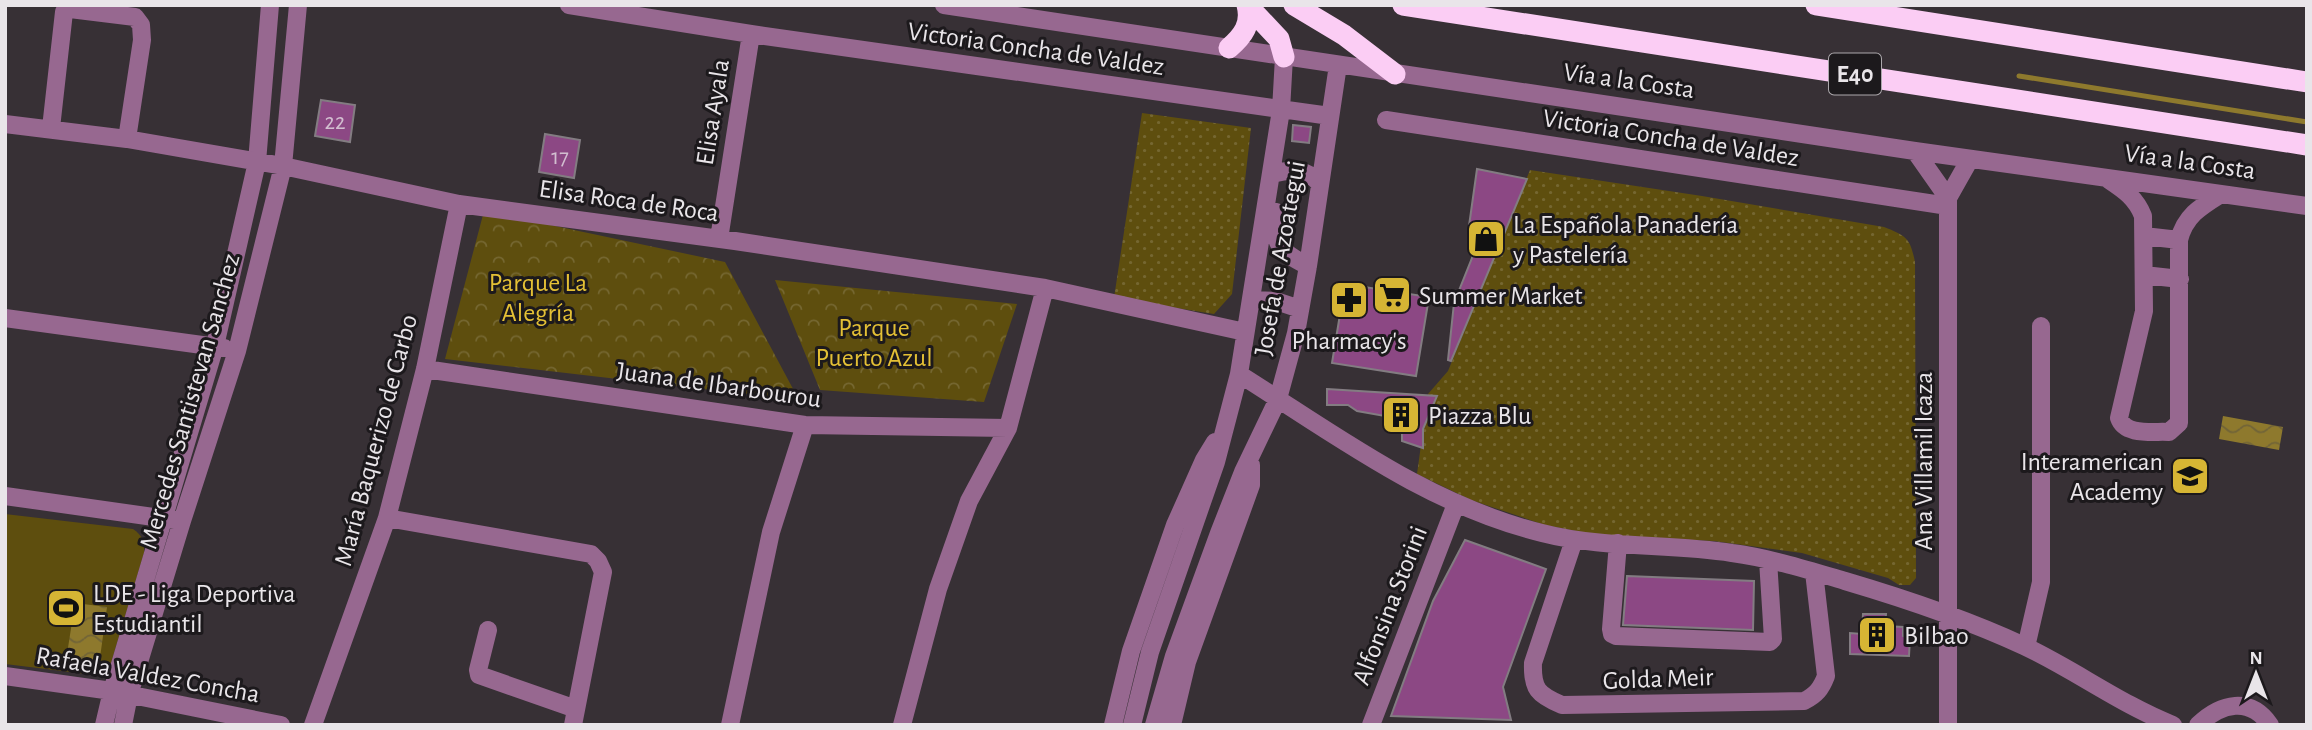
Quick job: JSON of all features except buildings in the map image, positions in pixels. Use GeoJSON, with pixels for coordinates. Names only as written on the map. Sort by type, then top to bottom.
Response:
{"type":"FeatureCollection","features":[{"type":"Feature","properties":{"kind":"highway"},"geometry":{"type":"LineString","coordinates":[[1294,5],[1343,35],[1395,74]]}},
{"type":"Feature","properties":{"kind":"highway","name":"Vía a la Costa"},"geometry":{"type":"LineString","coordinates":[[1403,5],[2307,145]]}},
{"type":"Feature","properties":{"kind":"highway","name":"E40"},"geometry":{"type":"LineString","coordinates":[[1816,5],[1874,10],[2307,82]]}},
{"type":"Feature","properties":{"kind":"highway"},"geometry":{"type":"LineString","coordinates":[[1229,48],[1245,32],[1248,23],[1247,6]]}},
{"type":"Feature","properties":{"kind":"highway"},"geometry":{"type":"LineString","coordinates":[[1247,6],[1279,39],[1284,57]]}},
{"type":"Feature","properties":{"kind":"street","name":"Mercedes Santistevan Sanchez"},"geometry":{"type":"LineString","coordinates":[[122,725],[120,693],[163,518],[215,346],[257,162],[270,5]]}},
{"type":"Feature","properties":{"kind":"street","name":"Mercedes Santistevan Sanchez"},"geometry":{"type":"LineString","coordinates":[[104,725],[120,693],[182,521],[237,351],[283,166],[298,5]]}},
{"type":"Feature","properties":{"kind":"street","name":"Victoria Concha de Valdez"},"geometry":{"type":"LineString","coordinates":[[569,5],[751,34],[1330,116]]}},
{"type":"Feature","properties":{"kind":"street","name":"Vía a la Costa"},"geometry":{"type":"LineString","coordinates":[[944,5],[1970,159],[2307,206]]}},
{"type":"Feature","properties":{"kind":"street"},"geometry":{"type":"LineString","coordinates":[[51,128],[64,12],[70,9],[135,17],[141,25],[142,40],[127,139]]}},
{"type":"Feature","properties":{"kind":"street","name":"Elisa Ayala"},"geometry":{"type":"LineString","coordinates":[[719,239],[751,34]]}},
{"type":"Feature","properties":{"kind":"street","name":"Josefa de Azoategui"},"geometry":{"type":"LineString","coordinates":[[1132,725],[1150,652],[1196,524],[1239,374],[1281,110],[1284,57]]}},
{"type":"Feature","properties":{"kind":"street","name":"Josefa de Azoategui"},"geometry":{"type":"LineString","coordinates":[[1154,725],[1174,656],[1219,533],[1251,454],[1278,398],[1308,265],[1338,65]]}},
{"type":"Feature","properties":{"kind":"street","name":"Victoria Concha de Valdez"},"geometry":{"type":"LineString","coordinates":[[1386,120],[1948,202]]}},
{"type":"Feature","properties":{"kind":"street","name":"Elisa Roca de Roca"},"geometry":{"type":"LineString","coordinates":[[5,124],[127,139],[283,166],[459,204],[719,239],[1045,288],[1245,332]]}},
{"type":"Feature","properties":{"kind":"street"},"geometry":{"type":"LineString","coordinates":[[1915,150],[1948,202]]}},
{"type":"Feature","properties":{"kind":"street","name":"Ana Villamil Icaza"},"geometry":{"type":"LineString","coordinates":[[1948,725],[1948,202],[1970,159]]}},
{"type":"Feature","properties":{"kind":"street"},"geometry":{"type":"LineString","coordinates":[[1308,265],[1289,254],[1276,241],[1273,229],[1278,196],[1271,178],[1286,170],[1300,170],[1314,176],[1320,184]]}},
{"type":"Feature","properties":{"kind":"street"},"geometry":{"type":"LineString","coordinates":[[2106,177],[2129,194],[2139,205],[2143,216],[2144,311],[2119,418],[2122,425],[2129,430],[2169,432],[2179,423],[2179,240],[2186,220],[2194,211],[2221,194]]}},
{"type":"Feature","properties":{"kind":"street","name":"María Baquerizo de Carbo"},"geometry":{"type":"LineString","coordinates":[[313,725],[387,518],[425,369],[459,204]]}},
{"type":"Feature","properties":{"kind":"street"},"geometry":{"type":"LineString","coordinates":[[2144,236],[2179,240]]}},
{"type":"Feature","properties":{"kind":"street"},"geometry":{"type":"LineString","coordinates":[[2144,275],[2179,279]]}},
{"type":"Feature","properties":{"kind":"street"},"geometry":{"type":"LineString","coordinates":[[902,725],[938,589],[969,501],[1007,428],[1045,288]]}},
{"type":"Feature","properties":{"kind":"street"},"geometry":{"type":"LineString","coordinates":[[1252,300],[1276,301],[1300,309]]}},
{"type":"Feature","properties":{"kind":"street"},"geometry":{"type":"LineString","coordinates":[[5,318],[237,351]]}},
{"type":"Feature","properties":{"kind":"street"},"geometry":{"type":"LineString","coordinates":[[2026,647],[2041,582],[2041,326]]}},
{"type":"Feature","properties":{"kind":"street","name":"Juana de Ibarbourou"},"geometry":{"type":"LineString","coordinates":[[425,369],[805,425],[1007,428]]}},
{"type":"Feature","properties":{"kind":"street"},"geometry":{"type":"LineString","coordinates":[[1239,374],[1328,434],[1426,491],[1509,524],[1573,540],[1731,552],[1814,572],[1949,613],[2026,647],[2140,718],[2173,725]]}},
{"type":"Feature","properties":{"kind":"street"},"geometry":{"type":"LineString","coordinates":[[730,725],[771,532],[805,425]]}},
{"type":"Feature","properties":{"kind":"street","name":"Josefa de Azoategui"},"geometry":{"type":"LineString","coordinates":[[1112,725],[1131,651],[1175,525],[1204,460],[1225,428]]}},
{"type":"Feature","properties":{"kind":"street","name":"Josefa de Azoategui"},"geometry":{"type":"LineString","coordinates":[[1172,725],[1187,662],[1251,485],[1251,454]]}},
{"type":"Feature","properties":{"kind":"street"},"geometry":{"type":"LineString","coordinates":[[5,496],[182,521]]}},
{"type":"Feature","properties":{"kind":"street","name":"Alfonsina Storini"},"geometry":{"type":"LineString","coordinates":[[1371,725],[1456,504]]}},
{"type":"Feature","properties":{"kind":"street"},"geometry":{"type":"LineString","coordinates":[[387,518],[592,554],[603,572],[575,717],[479,675],[488,630]]}},
{"type":"Feature","properties":{"kind":"street","name":"Golda Meir"},"geometry":{"type":"LineString","coordinates":[[1573,540],[1533,663],[1532,679],[1535,687],[1545,698],[1562,705],[1804,701],[1814,696],[1826,676],[1814,572]]}},
{"type":"Feature","properties":{"kind":"street"},"geometry":{"type":"LineString","coordinates":[[1618,543],[1611,629],[1616,636],[1770,642],[1773,639],[1768,560]]}},
{"type":"Feature","properties":{"kind":"street","name":"Rafaela Valdez Concha"},"geometry":{"type":"LineString","coordinates":[[5,676],[120,693],[281,725]]}},
{"type":"Feature","properties":{"kind":"street"},"geometry":{"type":"LineString","coordinates":[[2198,725],[2211,712],[2238,706],[2263,714],[2270,725]]}},
{"type":"Feature","properties":{"kind":"green space"},"geometry":{"type":"Polygon","coordinates":[[[1142,113],[1251,128],[1232,294],[1214,314],[1114,298],[1142,113]]]}},
{"type":"Feature","properties":{"kind":"green space"},"geometry":{"type":"Polygon","coordinates":[[[1530,170],[1884,227],[1906,239],[1915,262],[1916,578],[1910,585],[1899,585],[1888,578],[1802,553],[1714,541],[1601,536],[1545,525],[1471,500],[1417,474],[1428,394],[1448,371],[1530,170]]]}},
{"type":"Feature","properties":{"kind":"green space","name":"Parque La Alegría"},"geometry":{"type":"Polygon","coordinates":[[[484,211],[725,262],[799,400],[445,359],[484,211]]]}},
{"type":"Feature","properties":{"kind":"green space","name":"Parque Puerto Azul"},"geometry":{"type":"Polygon","coordinates":[[[775,280],[1017,304],[984,402],[820,390],[775,280]]]}},
{"type":"Feature","properties":{"kind":"green space","name":"LDE - Liga Deportiva Estudiantil"},"geometry":{"type":"Polygon","coordinates":[[[5,514],[133,529],[141,536],[144,553],[111,663],[105,672],[95,675],[5,664],[5,514]]]}},
{"type":"Feature","properties":{"kind":"water"},"geometry":{"type":"Polygon","coordinates":[[[2223,416],[2283,427],[2279,450],[2219,439],[2223,416]]]}},
{"type":"Feature","properties":{"kind":"water"},"geometry":{"type":"Polygon","coordinates":[[[75,603],[107,607],[98,672],[65,667],[75,603]]]}},
{"type":"Feature","properties":{"kind":"waterway"},"geometry":{"type":"LineString","coordinates":[[2019,76],[2307,122]]}},
{"type":"Feature","properties":{"kind":"place","name":"La Española Panadería y Pastelería"},"geometry":{"type":"Point","coordinates":[1486,239]}},
{"type":"Feature","properties":{"kind":"place","name":"Summer Market"},"geometry":{"type":"Point","coordinates":[1392,295]}},
{"type":"Feature","properties":{"kind":"place","name":"Pharmacy's"},"geometry":{"type":"Point","coordinates":[1349,300]}},
{"type":"Feature","properties":{"kind":"place","name":"Piazza Blu"},"geometry":{"type":"Point","coordinates":[1401,415]}},
{"type":"Feature","properties":{"kind":"place","name":"Interamerican Academy"},"geometry":{"type":"Point","coordinates":[2190,476]}},
{"type":"Feature","properties":{"kind":"place","name":"LDE - Liga Deportiva Estudiantil"},"geometry":{"type":"Point","coordinates":[66,608]}},
{"type":"Feature","properties":{"kind":"place","name":"Bilbao"},"geometry":{"type":"Point","coordinates":[1877,635]}}]}
